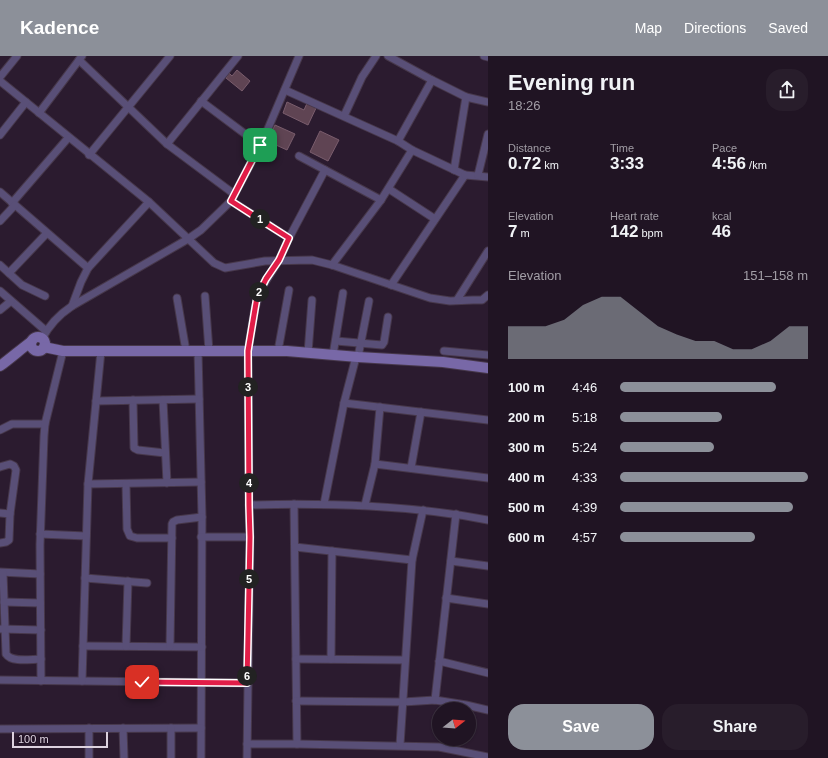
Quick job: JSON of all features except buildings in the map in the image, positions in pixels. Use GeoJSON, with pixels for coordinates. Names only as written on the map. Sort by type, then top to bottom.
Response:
{"type":"FeatureCollection","features":[{"type":"Feature","properties":{"kind":"street"},"geometry":{"type":"LineString","coordinates":[[0,77],[18,56]]}},
{"type":"Feature","properties":{"kind":"street"},"geometry":{"type":"LineString","coordinates":[[90,155],[170,56]]}},
{"type":"Feature","properties":{"kind":"street"},"geometry":{"type":"LineString","coordinates":[[167,144],[238,56]]}},
{"type":"Feature","properties":{"kind":"street"},"geometry":{"type":"LineString","coordinates":[[14,356],[25,355],[44,338],[63,312],[201,230],[233,197],[260,145],[300,56]]}},
{"type":"Feature","properties":{"kind":"street"},"geometry":{"type":"LineString","coordinates":[[344,116],[362,77],[376,56]]}},
{"type":"Feature","properties":{"kind":"street"},"geometry":{"type":"LineString","coordinates":[[388,56],[466,97],[488,102]]}},
{"type":"Feature","properties":{"kind":"street"},"geometry":{"type":"LineString","coordinates":[[484,56],[488,57]]}},
{"type":"Feature","properties":{"kind":"street"},"geometry":{"type":"LineString","coordinates":[[39,113],[81,58],[128,107],[167,144],[233,197],[289,238]]}},
{"type":"Feature","properties":{"kind":"street"},"geometry":{"type":"LineString","coordinates":[[398,141],[432,80]]}},
{"type":"Feature","properties":{"kind":"street"},"geometry":{"type":"LineString","coordinates":[[0,81],[68,138],[149,202],[214,263],[225,268],[265,261],[312,260],[332,265],[430,298],[482,300],[488,295]]}},
{"type":"Feature","properties":{"kind":"street"},"geometry":{"type":"LineString","coordinates":[[285,90],[398,141],[412,150],[465,175],[488,177]]}},
{"type":"Feature","properties":{"kind":"street"},"geometry":{"type":"LineString","coordinates":[[454,170],[466,97]]}},
{"type":"Feature","properties":{"kind":"street"},"geometry":{"type":"LineString","coordinates":[[0,135],[26,102]]}},
{"type":"Feature","properties":{"kind":"street"},"geometry":{"type":"LineString","coordinates":[[201,102],[260,145]]}},
{"type":"Feature","properties":{"kind":"street"},"geometry":{"type":"LineString","coordinates":[[478,176],[488,134]]}},
{"type":"Feature","properties":{"kind":"street"},"geometry":{"type":"LineString","coordinates":[[0,222],[13,204],[68,138]]}},
{"type":"Feature","properties":{"kind":"street"},"geometry":{"type":"LineString","coordinates":[[332,265],[381,200],[412,150]]}},
{"type":"Feature","properties":{"kind":"street"},"geometry":{"type":"LineString","coordinates":[[299,156],[381,200]]}},
{"type":"Feature","properties":{"kind":"street"},"geometry":{"type":"LineString","coordinates":[[247,758],[250,537],[248,351],[257,297],[266,279],[279,260],[325,170]]}},
{"type":"Feature","properties":{"kind":"street"},"geometry":{"type":"LineString","coordinates":[[391,285],[465,175]]}},
{"type":"Feature","properties":{"kind":"street"},"geometry":{"type":"LineString","coordinates":[[389,188],[435,219]]}},
{"type":"Feature","properties":{"kind":"street"},"geometry":{"type":"LineString","coordinates":[[0,192],[88,268]]}},
{"type":"Feature","properties":{"kind":"street"},"geometry":{"type":"LineString","coordinates":[[72,306],[79,286],[88,268],[149,202]]}},
{"type":"Feature","properties":{"kind":"street"},"geometry":{"type":"LineString","coordinates":[[10,273],[47,233]]}},
{"type":"Feature","properties":{"kind":"street"},"geometry":{"type":"LineString","coordinates":[[457,300],[488,253]]}},
{"type":"Feature","properties":{"kind":"street"},"geometry":{"type":"LineString","coordinates":[[0,265],[22,285],[45,296]]}},
{"type":"Feature","properties":{"kind":"street"},"geometry":{"type":"LineString","coordinates":[[278,351],[289,290]]}},
{"type":"Feature","properties":{"kind":"street"},"geometry":{"type":"LineString","coordinates":[[0,291],[44,338],[63,351],[278,351],[443,362],[488,368]]}},
{"type":"Feature","properties":{"kind":"street"},"geometry":{"type":"LineString","coordinates":[[333,355],[343,293]]}},
{"type":"Feature","properties":{"kind":"street"},"geometry":{"type":"LineString","coordinates":[[205,296],[209,351]]}},
{"type":"Feature","properties":{"kind":"street"},"geometry":{"type":"LineString","coordinates":[[177,298],[186,351]]}},
{"type":"Feature","properties":{"kind":"street"},"geometry":{"type":"LineString","coordinates":[[308,353],[312,300]]}},
{"type":"Feature","properties":{"kind":"street"},"geometry":{"type":"LineString","coordinates":[[0,310],[11,301]]}},
{"type":"Feature","properties":{"kind":"street"},"geometry":{"type":"LineString","coordinates":[[324,504],[344,403],[361,344],[370,301]]}},
{"type":"Feature","properties":{"kind":"street"},"geometry":{"type":"LineString","coordinates":[[336,341],[380,346],[384,344],[388,317]]}},
{"type":"Feature","properties":{"kind":"street"},"geometry":{"type":"LineString","coordinates":[[0,366],[32,341],[32,346],[44,338]]}},
{"type":"Feature","properties":{"kind":"street"},"geometry":{"type":"LineString","coordinates":[[444,350],[488,355]]}},
{"type":"Feature","properties":{"kind":"street"},"geometry":{"type":"LineString","coordinates":[[41,681],[40,534],[45,424],[63,351]]}},
{"type":"Feature","properties":{"kind":"street"},"geometry":{"type":"LineString","coordinates":[[82,681],[88,484],[101,351]]}},
{"type":"Feature","properties":{"kind":"street"},"geometry":{"type":"LineString","coordinates":[[198,351],[202,517],[202,682],[200,758]]}},
{"type":"Feature","properties":{"kind":"street"},"geometry":{"type":"LineString","coordinates":[[96,401],[199,399]]}},
{"type":"Feature","properties":{"kind":"street"},"geometry":{"type":"LineString","coordinates":[[134,400],[134,448],[138,450],[165,453]]}},
{"type":"Feature","properties":{"kind":"street"},"geometry":{"type":"LineString","coordinates":[[163,400],[167,483]]}},
{"type":"Feature","properties":{"kind":"street"},"geometry":{"type":"LineString","coordinates":[[344,403],[488,420]]}},
{"type":"Feature","properties":{"kind":"street"},"geometry":{"type":"LineString","coordinates":[[365,505],[375,464],[380,407]]}},
{"type":"Feature","properties":{"kind":"street"},"geometry":{"type":"LineString","coordinates":[[411,468],[421,412]]}},
{"type":"Feature","properties":{"kind":"street"},"geometry":{"type":"LineString","coordinates":[[0,430],[12,424],[45,424]]}},
{"type":"Feature","properties":{"kind":"street"},"geometry":{"type":"LineString","coordinates":[[0,467],[13,464],[15,468],[9,540],[0,543]]}},
{"type":"Feature","properties":{"kind":"street"},"geometry":{"type":"LineString","coordinates":[[375,464],[488,478]]}},
{"type":"Feature","properties":{"kind":"street"},"geometry":{"type":"LineString","coordinates":[[88,484],[201,482]]}},
{"type":"Feature","properties":{"kind":"street"},"geometry":{"type":"LineString","coordinates":[[126,484],[127,529],[130,536],[137,538],[172,538]]}},
{"type":"Feature","properties":{"kind":"street"},"geometry":{"type":"LineString","coordinates":[[294,504],[297,744]]}},
{"type":"Feature","properties":{"kind":"street"},"geometry":{"type":"LineString","coordinates":[[249,505],[365,505],[456,514],[488,520]]}},
{"type":"Feature","properties":{"kind":"street"},"geometry":{"type":"LineString","coordinates":[[400,745],[412,560],[423,510]]}},
{"type":"Feature","properties":{"kind":"street"},"geometry":{"type":"LineString","coordinates":[[0,513],[10,514]]}},
{"type":"Feature","properties":{"kind":"street"},"geometry":{"type":"LineString","coordinates":[[435,700],[456,514]]}},
{"type":"Feature","properties":{"kind":"street"},"geometry":{"type":"LineString","coordinates":[[170,646],[172,524],[174,521],[202,517]]}},
{"type":"Feature","properties":{"kind":"street"},"geometry":{"type":"LineString","coordinates":[[40,534],[86,536]]}},
{"type":"Feature","properties":{"kind":"street"},"geometry":{"type":"LineString","coordinates":[[201,537],[250,537]]}},
{"type":"Feature","properties":{"kind":"street"},"geometry":{"type":"LineString","coordinates":[[295,547],[412,560]]}},
{"type":"Feature","properties":{"kind":"street"},"geometry":{"type":"LineString","coordinates":[[331,659],[332,551]]}},
{"type":"Feature","properties":{"kind":"street"},"geometry":{"type":"LineString","coordinates":[[450,561],[488,566]]}},
{"type":"Feature","properties":{"kind":"street"},"geometry":{"type":"LineString","coordinates":[[40,574],[2,572],[4,602],[2,629],[7,657],[14,659],[41,659]]}},
{"type":"Feature","properties":{"kind":"street"},"geometry":{"type":"LineString","coordinates":[[85,578],[146,583]]}},
{"type":"Feature","properties":{"kind":"street"},"geometry":{"type":"LineString","coordinates":[[126,646],[128,581]]}},
{"type":"Feature","properties":{"kind":"street"},"geometry":{"type":"LineString","coordinates":[[446,598],[488,604]]}},
{"type":"Feature","properties":{"kind":"street"},"geometry":{"type":"LineString","coordinates":[[4,602],[40,602]]}},
{"type":"Feature","properties":{"kind":"street"},"geometry":{"type":"LineString","coordinates":[[2,629],[40,630]]}},
{"type":"Feature","properties":{"kind":"street"},"geometry":{"type":"LineString","coordinates":[[83,646],[202,647]]}},
{"type":"Feature","properties":{"kind":"street"},"geometry":{"type":"LineString","coordinates":[[296,659],[406,660]]}},
{"type":"Feature","properties":{"kind":"street"},"geometry":{"type":"LineString","coordinates":[[439,661],[488,674]]}},
{"type":"Feature","properties":{"kind":"street"},"geometry":{"type":"LineString","coordinates":[[0,680],[247,683]]}},
{"type":"Feature","properties":{"kind":"street"},"geometry":{"type":"LineString","coordinates":[[296,702],[403,702],[435,700],[488,710]]}},
{"type":"Feature","properties":{"kind":"street"},"geometry":{"type":"LineString","coordinates":[[0,728],[201,728]]}},
{"type":"Feature","properties":{"kind":"street"},"geometry":{"type":"LineString","coordinates":[[89,728],[89,758]]}},
{"type":"Feature","properties":{"kind":"street"},"geometry":{"type":"LineString","coordinates":[[123,728],[124,758]]}},
{"type":"Feature","properties":{"kind":"street"},"geometry":{"type":"LineString","coordinates":[[171,728],[171,758]]}},
{"type":"Feature","properties":{"kind":"street"},"geometry":{"type":"LineString","coordinates":[[247,744],[400,745],[439,747],[465,755],[488,757]]}},
{"type":"Feature","properties":{"kind":"route"},"geometry":{"type":"LineString","coordinates":[[142,682],[247,683],[250,537],[248,351],[257,297],[266,279],[279,260],[289,238],[231,201],[260,145]]}}]}
